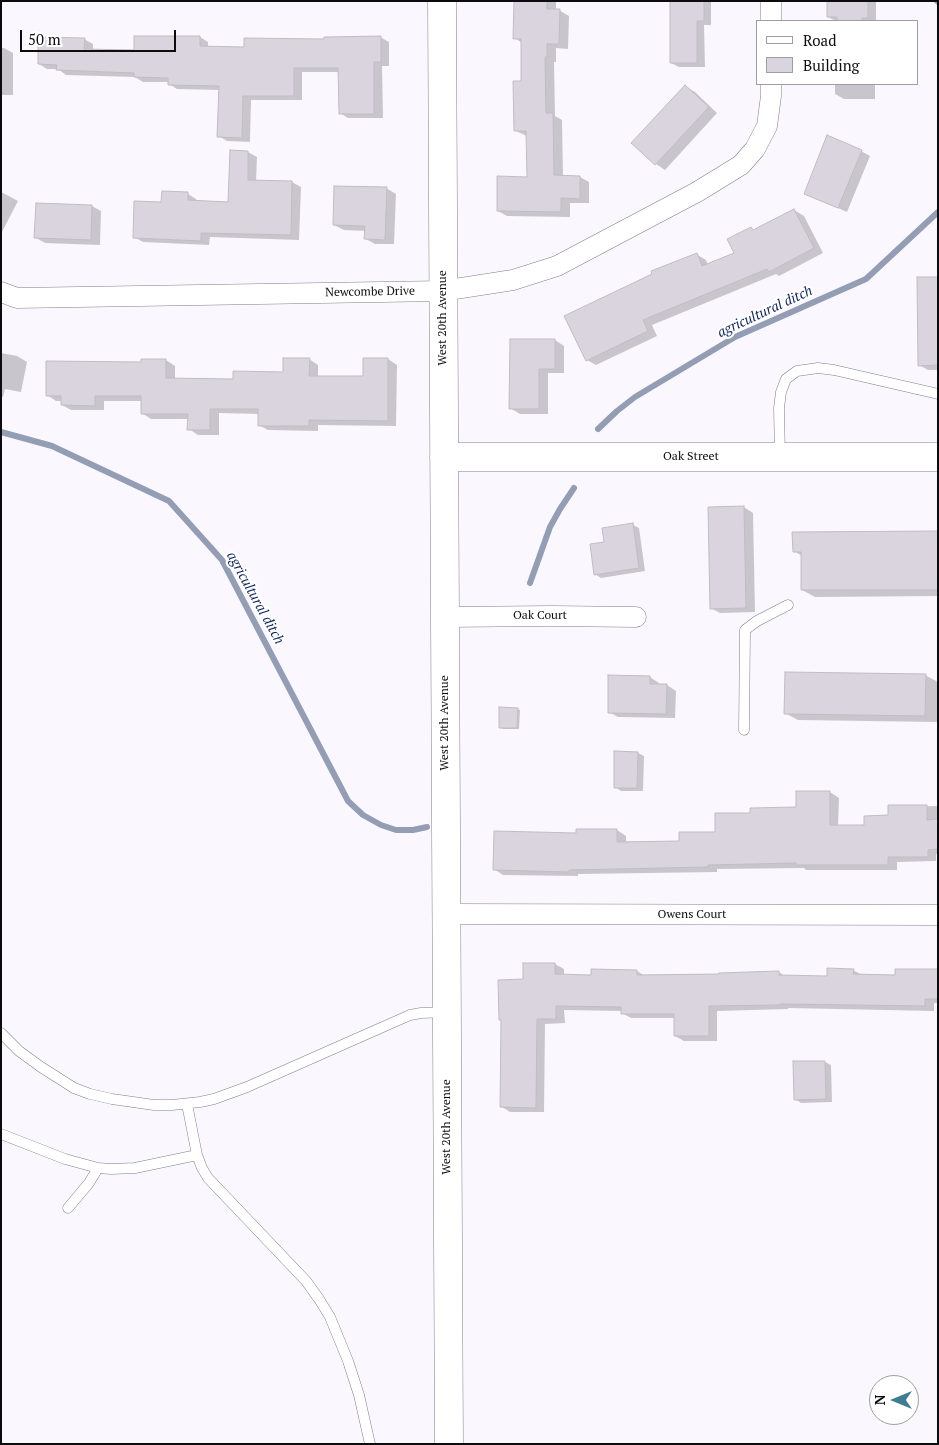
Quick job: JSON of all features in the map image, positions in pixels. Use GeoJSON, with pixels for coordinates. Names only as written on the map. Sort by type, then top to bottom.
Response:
{"type":"FeatureCollection","features":[{"type":"Feature","properties":{"kind":"street","name":"West 20th Avenue"},"geometry":{"type":"LineString","coordinates":[[442,1],[449,1444]]}},
{"type":"Feature","properties":{"kind":"street"},"geometry":{"type":"LineString","coordinates":[[771,1],[771,20]]}},
{"type":"Feature","properties":{"kind":"street","name":"Newcombe Drive"},"geometry":{"type":"LineString","coordinates":[[1,292],[17,298],[442,291],[513,280],[557,266],[696,192],[740,165],[755,149],[767,126],[771,85]]}},
{"type":"Feature","properties":{"kind":"street","name":"Oak Street"},"geometry":{"type":"LineString","coordinates":[[444,457],[938,457]]}},
{"type":"Feature","properties":{"kind":"street","name":"Oak Court"},"geometry":{"type":"LineString","coordinates":[[444,617],[636,617]]}},
{"type":"Feature","properties":{"kind":"street","name":"Owens Court"},"geometry":{"type":"LineString","coordinates":[[446,914],[938,915]]}},
{"type":"Feature","properties":{"kind":"lane"},"geometry":{"type":"LineString","coordinates":[[780,457],[779,408],[781,392],[786,379],[797,371],[818,368],[834,370],[938,394]]}},
{"type":"Feature","properties":{"kind":"lane"},"geometry":{"type":"LineString","coordinates":[[744,730],[745,630],[757,621],[788,605]]}},
{"type":"Feature","properties":{"kind":"lane"},"geometry":{"type":"LineString","coordinates":[[1,1033],[19,1051],[41,1068],[74,1088],[97,1096],[134,1103],[154,1105],[187,1104],[214,1099],[247,1087],[410,1015],[447,1012]]}},
{"type":"Feature","properties":{"kind":"lane"},"geometry":{"type":"LineString","coordinates":[[187,1104],[197,1155],[205,1173],[216,1188],[306,1281],[330,1317],[348,1361],[359,1395],[370,1444]]}},
{"type":"Feature","properties":{"kind":"lane"},"geometry":{"type":"LineString","coordinates":[[1,1134],[65,1160],[98,1168],[135,1168],[197,1155]]}},
{"type":"Feature","properties":{"kind":"lane"},"geometry":{"type":"LineString","coordinates":[[68,1208],[89,1183],[98,1168]]}},
{"type":"Feature","properties":{"kind":"building"},"geometry":{"type":"Polygon","coordinates":[[[514,1],[547,1],[547,9],[560,9],[559,44],[547,44],[547,57],[545,57],[546,113],[553,113],[554,175],[580,176],[580,199],[561,198],[561,212],[497,211],[497,176],[527,177],[526,131],[514,131],[513,81],[521,81],[521,39],[513,39],[514,1]]]}},
{"type":"Feature","properties":{"kind":"building"},"geometry":{"type":"Polygon","coordinates":[[[670,1],[704,1],[704,21],[697,21],[697,63],[670,63],[670,1]]]}},
{"type":"Feature","properties":{"kind":"building"},"geometry":{"type":"Polygon","coordinates":[[[827,1],[868,1],[868,18],[862,18],[862,20],[837,20],[837,17],[827,17],[827,1]]]}},
{"type":"Feature","properties":{"kind":"building"},"geometry":{"type":"Polygon","coordinates":[[[134,36],[200,36],[200,46],[244,47],[244,38],[324,39],[324,37],[381,36],[381,62],[374,62],[374,114],[339,114],[338,68],[294,68],[294,96],[243,96],[242,138],[217,137],[219,86],[168,85],[168,78],[134,77],[134,73],[56,70],[57,65],[38,64],[38,37],[85,38],[84,49],[134,50],[134,36]]]}},
{"type":"Feature","properties":{"kind":"building"},"geometry":{"type":"Polygon","coordinates":[[[685,85],[709,107],[655,165],[631,143],[685,85]]]}},
{"type":"Feature","properties":{"kind":"building"},"geometry":{"type":"Polygon","coordinates":[[[827,135],[862,150],[838,208],[804,194],[827,135]]]}},
{"type":"Feature","properties":{"kind":"building"},"geometry":{"type":"Polygon","coordinates":[[[230,150],[248,151],[248,180],[292,181],[291,235],[201,233],[201,241],[133,238],[134,201],[161,202],[162,191],[188,192],[188,200],[228,202],[230,150]]]}},
{"type":"Feature","properties":{"kind":"building"},"geometry":{"type":"Polygon","coordinates":[[[334,186],[387,187],[385,240],[364,239],[365,226],[333,225],[334,186]]]}},
{"type":"Feature","properties":{"kind":"building"},"geometry":{"type":"Polygon","coordinates":[[[36,203],[92,205],[91,240],[34,238],[36,203]]]}},
{"type":"Feature","properties":{"kind":"building"},"geometry":{"type":"Polygon","coordinates":[[[794,209],[814,248],[769,272],[767,269],[643,320],[648,331],[586,361],[564,316],[652,274],[651,271],[697,253],[702,266],[734,253],[727,239],[751,227],[753,230],[794,209]]]}},
{"type":"Feature","properties":{"kind":"building"},"geometry":{"type":"Polygon","coordinates":[[[917,277],[938,277],[938,365],[918,366],[917,277]]]}},
{"type":"Feature","properties":{"kind":"building"},"geometry":{"type":"Polygon","coordinates":[[[510,339],[555,339],[555,369],[539,369],[539,409],[509,409],[510,339]]]}},
{"type":"Feature","properties":{"kind":"building"},"geometry":{"type":"Polygon","coordinates":[[[283,358],[310,358],[309,376],[363,376],[363,358],[388,358],[388,421],[309,420],[309,426],[258,426],[258,409],[210,409],[210,430],[187,430],[188,414],[141,414],[141,396],[95,396],[95,406],[61,405],[61,396],[46,396],[46,361],[141,362],[141,359],[166,359],[166,378],[233,379],[233,371],[283,372],[283,358]]]}},
{"type":"Feature","properties":{"kind":"building"},"geometry":{"type":"Polygon","coordinates":[[[744,506],[746,608],[710,609],[708,507],[744,506]]]}},
{"type":"Feature","properties":{"kind":"building"},"geometry":{"type":"Polygon","coordinates":[[[633,523],[639,568],[594,575],[590,544],[604,542],[602,528],[633,523]]]}},
{"type":"Feature","properties":{"kind":"building"},"geometry":{"type":"Polygon","coordinates":[[[938,531],[938,590],[801,590],[801,552],[793,552],[792,532],[938,531]]]}},
{"type":"Feature","properties":{"kind":"building"},"geometry":{"type":"Polygon","coordinates":[[[785,672],[926,674],[925,716],[784,714],[785,672]]]}},
{"type":"Feature","properties":{"kind":"building"},"geometry":{"type":"Polygon","coordinates":[[[608,675],[650,676],[650,684],[667,684],[666,714],[608,713],[608,675]]]}},
{"type":"Feature","properties":{"kind":"building"},"geometry":{"type":"Polygon","coordinates":[[[499,707],[518,708],[517,728],[499,728],[499,707]]]}},
{"type":"Feature","properties":{"kind":"building"},"geometry":{"type":"Polygon","coordinates":[[[614,751],[638,752],[637,788],[614,788],[614,751]]]}},
{"type":"Feature","properties":{"kind":"building"},"geometry":{"type":"Polygon","coordinates":[[[796,791],[830,791],[830,825],[864,825],[864,816],[888,815],[888,805],[927,805],[927,820],[938,819],[938,849],[928,850],[928,857],[888,857],[888,865],[796,865],[796,863],[569,870],[569,872],[493,870],[494,831],[576,833],[576,829],[617,829],[617,842],[679,841],[679,832],[715,832],[715,813],[750,813],[750,808],[796,807],[796,791]]]}},
{"type":"Feature","properties":{"kind":"building"},"geometry":{"type":"Polygon","coordinates":[[[523,963],[555,963],[555,974],[591,975],[591,969],[637,970],[637,975],[779,971],[779,975],[827,976],[827,968],[854,969],[853,974],[895,975],[895,969],[938,969],[938,999],[925,999],[925,1006],[780,1004],[709,1006],[709,1036],[674,1036],[674,1014],[621,1014],[621,1007],[556,1006],[556,1019],[537,1019],[536,1108],[500,1107],[501,1020],[499,1020],[498,980],[523,979],[523,963]]]}},
{"type":"Feature","properties":{"kind":"building"},"geometry":{"type":"Polygon","coordinates":[[[793,1061],[825,1061],[826,1099],[794,1100],[793,1061]]]}},
{"type":"Feature","properties":{"kind":"waterway","name":"agricultural ditch"},"geometry":{"type":"LineString","coordinates":[[598,429],[635,397],[735,337],[866,279],[938,212]]}},
{"type":"Feature","properties":{"kind":"waterway","name":"agricultural ditch"},"geometry":{"type":"LineString","coordinates":[[1,432],[52,446],[169,501],[222,560],[348,801],[363,815],[381,825],[396,830],[413,830],[427,827]]}},
{"type":"Feature","properties":{"kind":"waterway","name":"agricultural ditch"},"geometry":{"type":"LineString","coordinates":[[530,583],[550,527],[574,488]]}}]}
